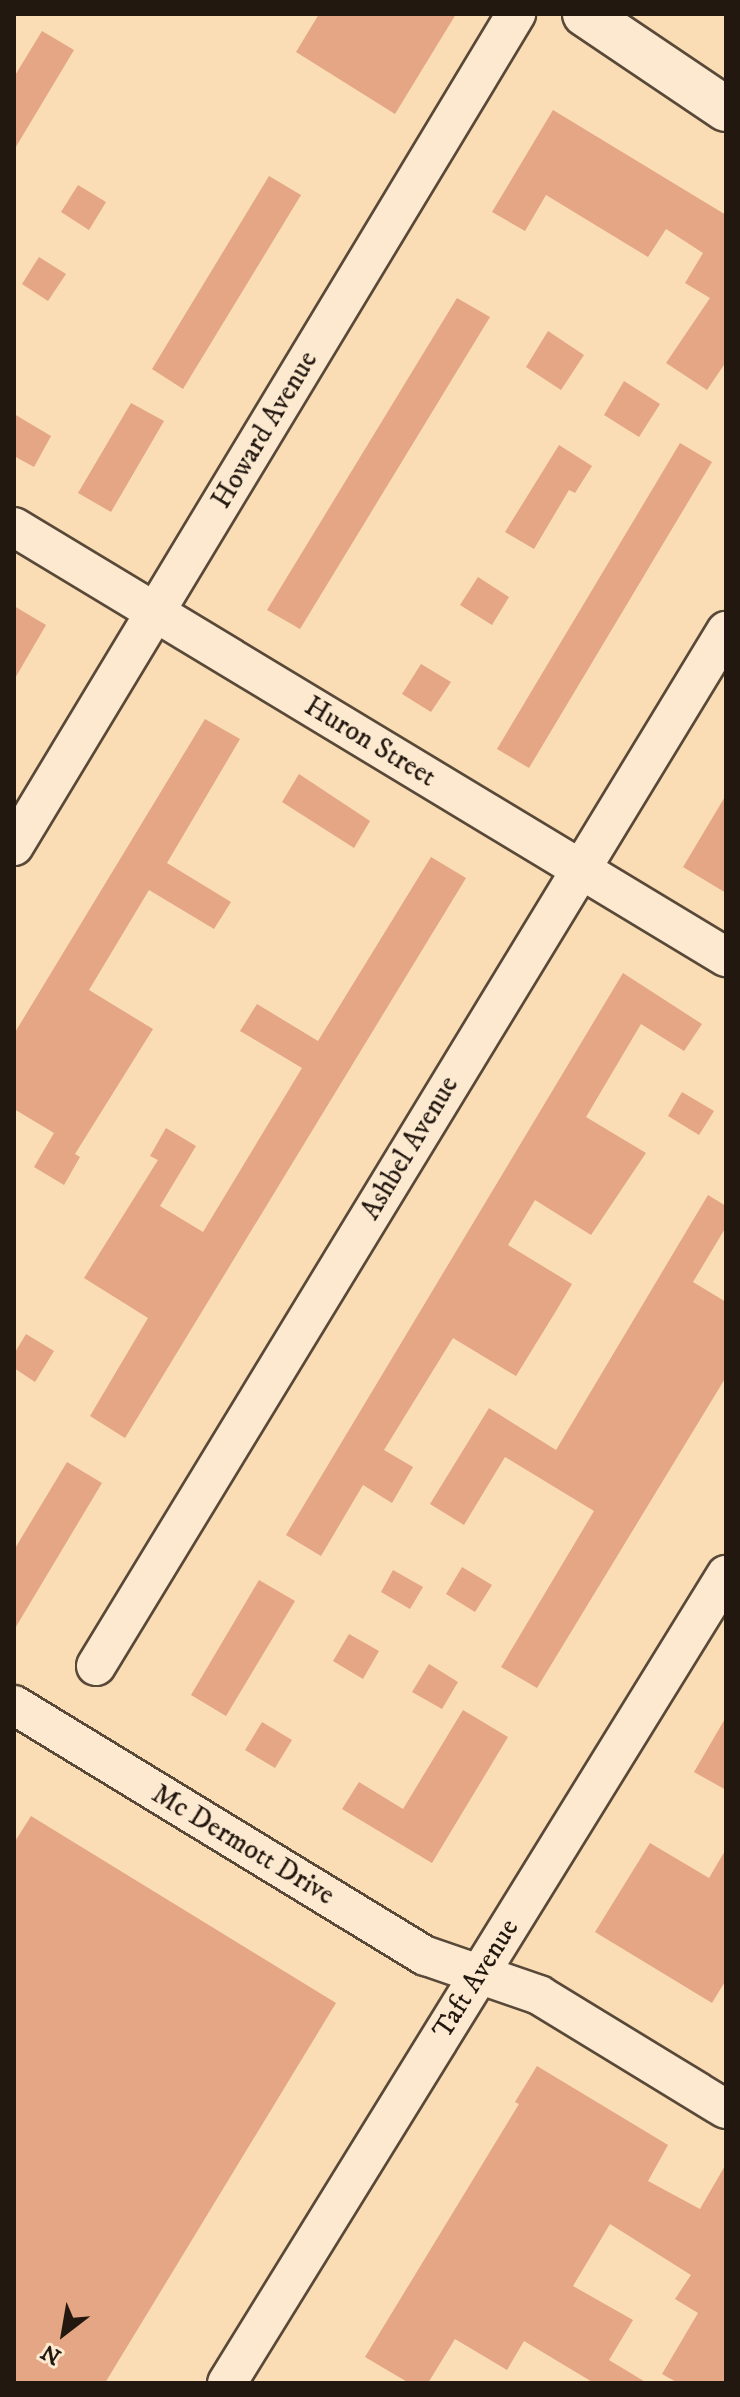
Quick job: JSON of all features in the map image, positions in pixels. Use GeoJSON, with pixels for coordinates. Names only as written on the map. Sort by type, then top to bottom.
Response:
{"type":"FeatureCollection","features":[{"type":"Feature","properties":{"kind":"main road"},"geometry":{"type":"LineString","coordinates":[[585,14],[726,109]]}},
{"type":"Feature","properties":{"kind":"street","name":"Howard Avenue"},"geometry":{"type":"LineString","coordinates":[[14,846],[516,14]]}},
{"type":"Feature","properties":{"kind":"street","name":"Huron Street"},"geometry":{"type":"LineString","coordinates":[[14,527],[726,957]]}},
{"type":"Feature","properties":{"kind":"street","name":"Ashbel Avenue"},"geometry":{"type":"LineString","coordinates":[[96,1666],[579,867],[726,631]]}},
{"type":"Feature","properties":{"kind":"street","name":"Taft Avenue"},"geometry":{"type":"LineString","coordinates":[[227,2383],[726,1575]]}},
{"type":"Feature","properties":{"kind":"street","name":"Mc Dermott Drive"},"geometry":{"type":"LineString","coordinates":[[14,1705],[426,1956],[476,1978],[539,1995],[726,2109]]}},
{"type":"Feature","properties":{"kind":"building"},"geometry":{"type":"Polygon","coordinates":[[[319,14],[456,14],[395,114],[296,52],[319,14]]]}},
{"type":"Feature","properties":{"kind":"building"},"geometry":{"type":"Polygon","coordinates":[[[42,31],[74,50],[14,150],[14,77],[42,31]]]}},
{"type":"Feature","properties":{"kind":"building"},"geometry":{"type":"Polygon","coordinates":[[[553,110],[726,215],[726,362],[707,390],[666,363],[710,298],[685,283],[703,253],[666,229],[648,257],[546,195],[525,231],[492,212],[553,110]]]}},
{"type":"Feature","properties":{"kind":"building"},"geometry":{"type":"Polygon","coordinates":[[[269,176],[301,195],[183,389],[152,369],[269,176]]]}},
{"type":"Feature","properties":{"kind":"building"},"geometry":{"type":"Polygon","coordinates":[[[78,185],[106,202],[89,230],[61,212],[78,185]]]}},
{"type":"Feature","properties":{"kind":"building"},"geometry":{"type":"Polygon","coordinates":[[[39,257],[66,274],[48,301],[22,284],[39,257]]]}},
{"type":"Feature","properties":{"kind":"building"},"geometry":{"type":"Polygon","coordinates":[[[457,298],[490,317],[300,629],[267,610],[457,298]]]}},
{"type":"Feature","properties":{"kind":"building"},"geometry":{"type":"Polygon","coordinates":[[[548,331],[584,355],[561,390],[526,367],[548,331]]]}},
{"type":"Feature","properties":{"kind":"building"},"geometry":{"type":"Polygon","coordinates":[[[624,381],[660,404],[639,437],[604,415],[624,381]]]}},
{"type":"Feature","properties":{"kind":"building"},"geometry":{"type":"Polygon","coordinates":[[[131,403],[164,421],[111,512],[78,493],[131,403]]]}},
{"type":"Feature","properties":{"kind":"building"},"geometry":{"type":"Polygon","coordinates":[[[14,414],[51,436],[34,467],[14,456],[14,414]]]}},
{"type":"Feature","properties":{"kind":"building"},"geometry":{"type":"Polygon","coordinates":[[[680,443],[712,462],[529,768],[497,749],[680,443]]]}},
{"type":"Feature","properties":{"kind":"building"},"geometry":{"type":"Polygon","coordinates":[[[559,445],[592,466],[575,493],[569,490],[534,549],[505,532],[559,445]]]}},
{"type":"Feature","properties":{"kind":"building"},"geometry":{"type":"Polygon","coordinates":[[[478,577],[509,597],[492,625],[460,605],[478,577]]]}},
{"type":"Feature","properties":{"kind":"building"},"geometry":{"type":"Polygon","coordinates":[[[14,606],[46,625],[14,680],[14,606]]]}},
{"type":"Feature","properties":{"kind":"building"},"geometry":{"type":"Polygon","coordinates":[[[421,664],[451,682],[431,712],[402,694],[421,664]]]}},
{"type":"Feature","properties":{"kind":"building"},"geometry":{"type":"Polygon","coordinates":[[[205,719],[240,739],[167,863],[231,902],[214,929],[149,890],[89,990],[153,1029],[75,1154],[80,1157],[64,1185],[34,1167],[54,1133],[14,1109],[14,1034],[205,719]]]}},
{"type":"Feature","properties":{"kind":"building"},"geometry":{"type":"Polygon","coordinates":[[[299,774],[370,821],[354,848],[282,802],[299,774]]]}},
{"type":"Feature","properties":{"kind":"building"},"geometry":{"type":"Polygon","coordinates":[[[726,795],[726,893],[683,867],[726,795]]]}},
{"type":"Feature","properties":{"kind":"building"},"geometry":{"type":"Polygon","coordinates":[[[431,857],[466,878],[125,1438],[90,1416],[148,1318],[84,1278],[158,1160],[150,1156],[166,1128],[196,1146],[160,1206],[203,1232],[302,1068],[240,1031],[257,1004],[318,1041],[431,857]]]}},
{"type":"Feature","properties":{"kind":"building"},"geometry":{"type":"Polygon","coordinates":[[[623,973],[702,1024],[684,1051],[641,1024],[586,1117],[646,1153],[591,1235],[535,1200],[508,1245],[572,1284],[556,1311],[516,1376],[453,1338],[384,1450],[413,1467],[392,1503],[363,1485],[321,1556],[286,1535],[623,973]]]}},
{"type":"Feature","properties":{"kind":"building"},"geometry":{"type":"Polygon","coordinates":[[[682,1092],[714,1111],[699,1135],[668,1116],[682,1092]]]}},
{"type":"Feature","properties":{"kind":"building"},"geometry":{"type":"Polygon","coordinates":[[[708,1195],[726,1206],[726,1227],[693,1282],[726,1302],[726,1377],[537,1688],[501,1667],[594,1511],[505,1457],[464,1525],[430,1504],[489,1408],[556,1450],[708,1195]]]}},
{"type":"Feature","properties":{"kind":"building"},"geometry":{"type":"Polygon","coordinates":[[[26,1334],[54,1351],[35,1382],[14,1368],[14,1354],[26,1334]]]}},
{"type":"Feature","properties":{"kind":"building"},"geometry":{"type":"Polygon","coordinates":[[[67,1462],[102,1483],[14,1630],[14,1550],[67,1462]]]}},
{"type":"Feature","properties":{"kind":"building"},"geometry":{"type":"Polygon","coordinates":[[[462,1567],[492,1585],[475,1612],[446,1594],[462,1567]]]}},
{"type":"Feature","properties":{"kind":"building"},"geometry":{"type":"Polygon","coordinates":[[[393,1570],[423,1587],[410,1609],[381,1592],[393,1570]]]}},
{"type":"Feature","properties":{"kind":"building"},"geometry":{"type":"Polygon","coordinates":[[[259,1580],[295,1601],[226,1716],[191,1695],[259,1580]]]}},
{"type":"Feature","properties":{"kind":"building"},"geometry":{"type":"Polygon","coordinates":[[[349,1634],[379,1651],[363,1679],[333,1661],[349,1634]]]}},
{"type":"Feature","properties":{"kind":"building"},"geometry":{"type":"Polygon","coordinates":[[[429,1664],[458,1682],[442,1709],[412,1692],[429,1664]]]}},
{"type":"Feature","properties":{"kind":"building"},"geometry":{"type":"Polygon","coordinates":[[[463,1710],[508,1737],[432,1863],[342,1809],[359,1782],[403,1809],[463,1710]]]}},
{"type":"Feature","properties":{"kind":"building"},"geometry":{"type":"Polygon","coordinates":[[[726,1717],[726,1790],[694,1772],[726,1717]]]}},
{"type":"Feature","properties":{"kind":"building"},"geometry":{"type":"Polygon","coordinates":[[[262,1722],[292,1740],[275,1768],[245,1750],[262,1722]]]}},
{"type":"Feature","properties":{"kind":"building"},"geometry":{"type":"Polygon","coordinates":[[[31,1816],[336,2003],[105,2383],[14,2383],[14,1843],[31,1816]]]}},
{"type":"Feature","properties":{"kind":"building"},"geometry":{"type":"Polygon","coordinates":[[[650,1843],[709,1878],[726,1849],[726,1980],[712,2003],[595,1932],[650,1843]]]}},
{"type":"Feature","properties":{"kind":"building"},"geometry":{"type":"Polygon","coordinates":[[[537,2066],[668,2145],[648,2181],[700,2209],[726,2164],[726,2383],[678,2383],[662,2374],[698,2313],[675,2299],[691,2275],[610,2224],[573,2286],[633,2320],[609,2360],[647,2383],[594,2383],[524,2341],[507,2370],[455,2339],[428,2383],[409,2383],[365,2357],[519,2104],[515,2102],[537,2066]]]}}]}
